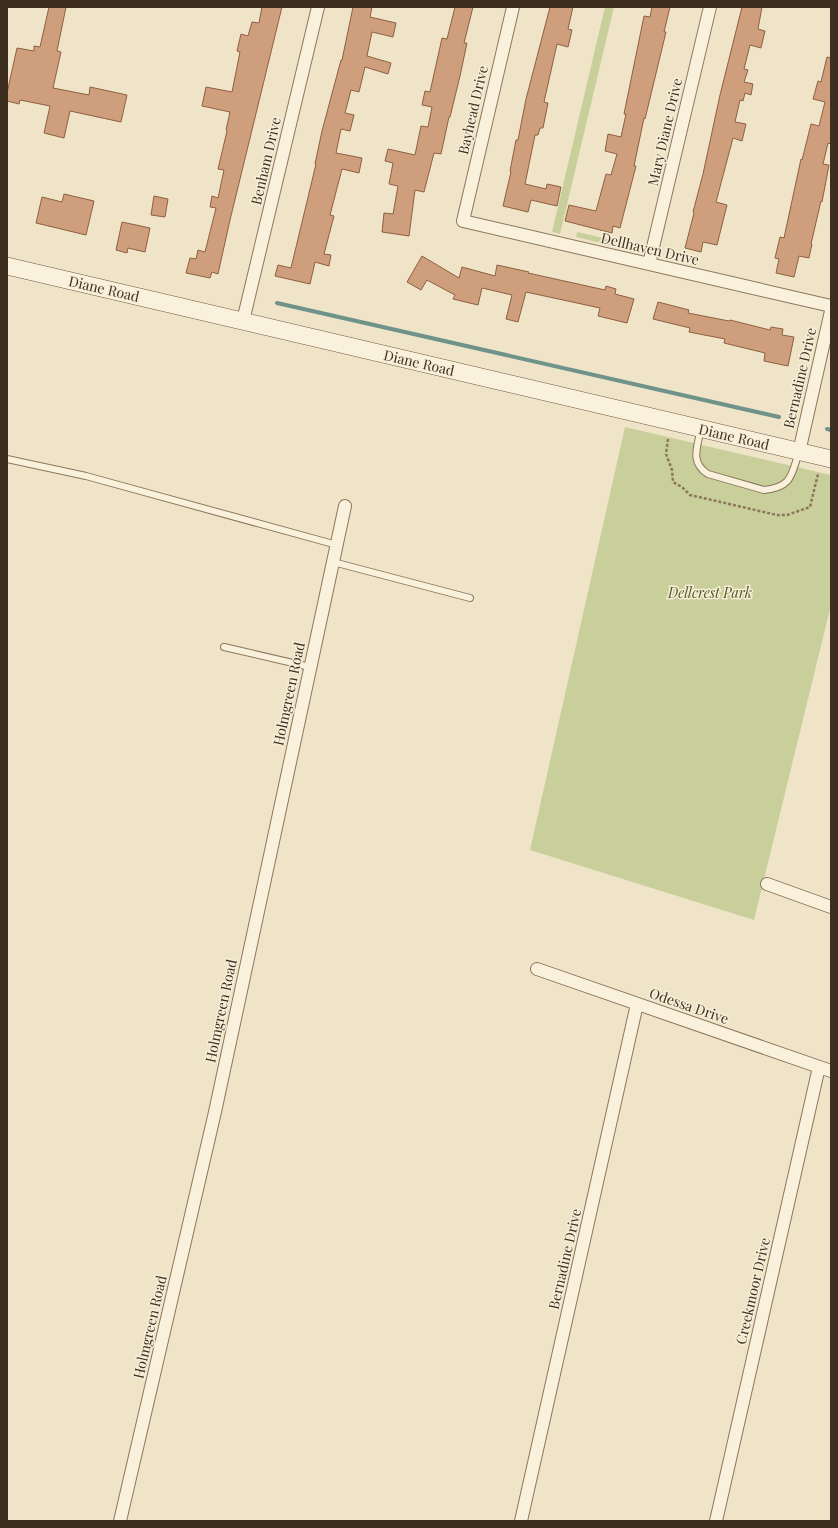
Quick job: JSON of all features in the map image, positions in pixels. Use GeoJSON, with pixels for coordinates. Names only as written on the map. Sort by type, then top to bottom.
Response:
{"type":"FeatureCollection","features":[{"type":"Feature","properties":{"kind":"street","name":"Benham Drive"},"geometry":{"type":"LineString","coordinates":[[243,321],[318,7]]}},
{"type":"Feature","properties":{"kind":"street","name":"Bayhead Drive"},"geometry":{"type":"LineString","coordinates":[[463,221],[513,7]]}},
{"type":"Feature","properties":{"kind":"street","name":"Mary Diane Drive"},"geometry":{"type":"LineString","coordinates":[[649,264],[710,7]]}},
{"type":"Feature","properties":{"kind":"street","name":"Dellhaven Drive"},"geometry":{"type":"LineString","coordinates":[[463,221],[831,306]]}},
{"type":"Feature","properties":{"kind":"street","name":"Diane Road"},"geometry":{"type":"LineString","coordinates":[[7,266],[831,459]]}},
{"type":"Feature","properties":{"kind":"street","name":"Bernadine Drive"},"geometry":{"type":"LineString","coordinates":[[799,452],[831,311]]}},
{"type":"Feature","properties":{"kind":"street","name":"Holmgreen Road"},"geometry":{"type":"LineString","coordinates":[[120,1521],[215,1112],[345,506]]}},
{"type":"Feature","properties":{"kind":"street"},"geometry":{"type":"LineString","coordinates":[[767,884],[831,907]]}},
{"type":"Feature","properties":{"kind":"street","name":"Odessa Drive"},"geometry":{"type":"LineString","coordinates":[[537,969],[831,1071]]}},
{"type":"Feature","properties":{"kind":"street","name":"Bernadine Drive"},"geometry":{"type":"LineString","coordinates":[[521,1521],[637,1004]]}},
{"type":"Feature","properties":{"kind":"street","name":"Creekmoor Drive"},"geometry":{"type":"LineString","coordinates":[[716,1521],[819,1067]]}},
{"type":"Feature","properties":{"kind":"lane"},"geometry":{"type":"LineString","coordinates":[[700,429],[696,452],[697,463],[702,470],[708,474],[764,490],[783,486],[791,477],[799,452]]}},
{"type":"Feature","properties":{"kind":"lane"},"geometry":{"type":"LineString","coordinates":[[7,459],[108,481],[337,545]]}},
{"type":"Feature","properties":{"kind":"lane"},"geometry":{"type":"LineString","coordinates":[[333,562],[470,598]]}},
{"type":"Feature","properties":{"kind":"lane"},"geometry":{"type":"LineString","coordinates":[[224,647],[310,667]]}},
{"type":"Feature","properties":{"kind":"green space"},"geometry":{"type":"Polygon","coordinates":[[[605,7],[614,7],[560,234],[552,232],[605,7]]]}},
{"type":"Feature","properties":{"kind":"green space"},"geometry":{"type":"Polygon","coordinates":[[[577,232],[634,245],[633,250],[576,237],[577,232]]]}},
{"type":"Feature","properties":{"kind":"green space","name":"Dellcrest Park"},"geometry":{"type":"Polygon","coordinates":[[[625,427],[831,475],[831,605],[754,920],[530,850],[625,427]]]}},
{"type":"Feature","properties":{"kind":"building"},"geometry":{"type":"Polygon","coordinates":[[[49,7],[66,7],[57,51],[61,52],[53,88],[89,95],[90,87],[127,95],[121,122],[70,111],[64,138],[44,133],[50,106],[20,100],[19,104],[7,101],[7,93],[17,48],[34,51],[34,46],[40,47],[49,7]]]}},
{"type":"Feature","properties":{"kind":"building"},"geometry":{"type":"Polygon","coordinates":[[[262,7],[282,7],[218,274],[212,272],[210,278],[186,273],[190,258],[196,259],[198,250],[205,252],[216,208],[210,207],[212,196],[218,198],[224,170],[218,169],[230,112],[202,106],[206,87],[232,92],[240,52],[237,51],[241,34],[248,36],[252,22],[259,23],[262,7]]]}},
{"type":"Feature","properties":{"kind":"building"},"geometry":{"type":"Polygon","coordinates":[[[353,7],[372,7],[370,17],[396,23],[393,37],[372,32],[367,56],[391,63],[388,74],[365,67],[359,92],[351,90],[345,113],[354,115],[350,131],[341,129],[336,153],[362,158],[359,173],[342,169],[330,215],[334,216],[324,254],[331,255],[329,266],[315,262],[310,284],[275,276],[278,265],[291,268],[316,164],[322,131],[342,60],[353,7]]]}},
{"type":"Feature","properties":{"kind":"building"},"geometry":{"type":"Polygon","coordinates":[[[455,7],[473,7],[464,43],[467,43],[460,76],[441,154],[434,153],[424,192],[415,190],[409,236],[382,232],[384,213],[393,214],[398,186],[389,184],[393,163],[385,161],[388,149],[415,155],[421,126],[428,127],[432,107],[422,105],[425,91],[430,92],[442,38],[447,39],[455,7]]]}},
{"type":"Feature","properties":{"kind":"building"},"geometry":{"type":"Polygon","coordinates":[[[550,7],[573,7],[568,29],[572,30],[568,47],[557,44],[544,102],[548,103],[543,128],[540,128],[538,135],[535,135],[525,184],[546,189],[547,184],[561,187],[557,206],[531,200],[528,212],[503,206],[511,172],[516,140],[518,140],[526,99],[550,7]]]}},
{"type":"Feature","properties":{"kind":"building"},"geometry":{"type":"Polygon","coordinates":[[[652,7],[670,7],[664,32],[666,32],[645,119],[644,118],[634,166],[636,166],[620,228],[613,226],[612,233],[565,221],[569,205],[596,211],[606,174],[611,175],[617,154],[605,151],[608,134],[621,137],[626,114],[624,114],[644,16],[650,17],[652,7]]]}},
{"type":"Feature","properties":{"kind":"building"},"geometry":{"type":"Polygon","coordinates":[[[742,7],[762,7],[758,29],[765,31],[761,48],[750,45],[744,69],[748,70],[744,82],[753,84],[751,95],[745,93],[743,101],[740,100],[735,122],[746,124],[742,141],[733,138],[716,202],[727,205],[717,245],[703,242],[701,252],[685,248],[742,7]]]}},
{"type":"Feature","properties":{"kind":"building"},"geometry":{"type":"Polygon","coordinates":[[[827,57],[831,58],[831,144],[828,143],[823,164],[829,165],[809,258],[799,256],[794,277],[776,273],[779,259],[775,258],[780,237],[784,238],[801,159],[802,160],[811,124],[819,126],[825,102],[813,99],[818,81],[821,82],[827,57]]]}},
{"type":"Feature","properties":{"kind":"building"},"geometry":{"type":"Polygon","coordinates":[[[64,194],[94,201],[86,235],[36,223],[42,197],[62,202],[64,194]]]}},
{"type":"Feature","properties":{"kind":"building"},"geometry":{"type":"Polygon","coordinates":[[[154,196],[168,199],[165,217],[151,215],[154,196]]]}},
{"type":"Feature","properties":{"kind":"building"},"geometry":{"type":"Polygon","coordinates":[[[122,222],[150,228],[145,252],[128,248],[127,253],[116,250],[122,222]]]}},
{"type":"Feature","properties":{"kind":"building"},"geometry":{"type":"Polygon","coordinates":[[[422,256],[459,278],[462,267],[495,276],[497,265],[605,290],[606,286],[616,289],[615,294],[634,299],[627,323],[598,316],[600,308],[526,292],[518,322],[506,319],[512,295],[482,288],[478,305],[453,299],[455,295],[427,280],[421,290],[407,282],[422,256]]]}},
{"type":"Feature","properties":{"kind":"building"},"geometry":{"type":"Polygon","coordinates":[[[658,302],[689,310],[688,313],[730,320],[770,330],[771,327],[783,329],[782,335],[794,337],[788,366],[764,361],[765,353],[724,343],[725,339],[689,332],[690,328],[653,319],[658,302]]]}},
{"type":"Feature","properties":{"kind":"waterway"},"geometry":{"type":"LineString","coordinates":[[277,303],[779,417]]}},
{"type":"Feature","properties":{"kind":"waterway"},"geometry":{"type":"LineString","coordinates":[[827,429],[831,430]]}}]}
